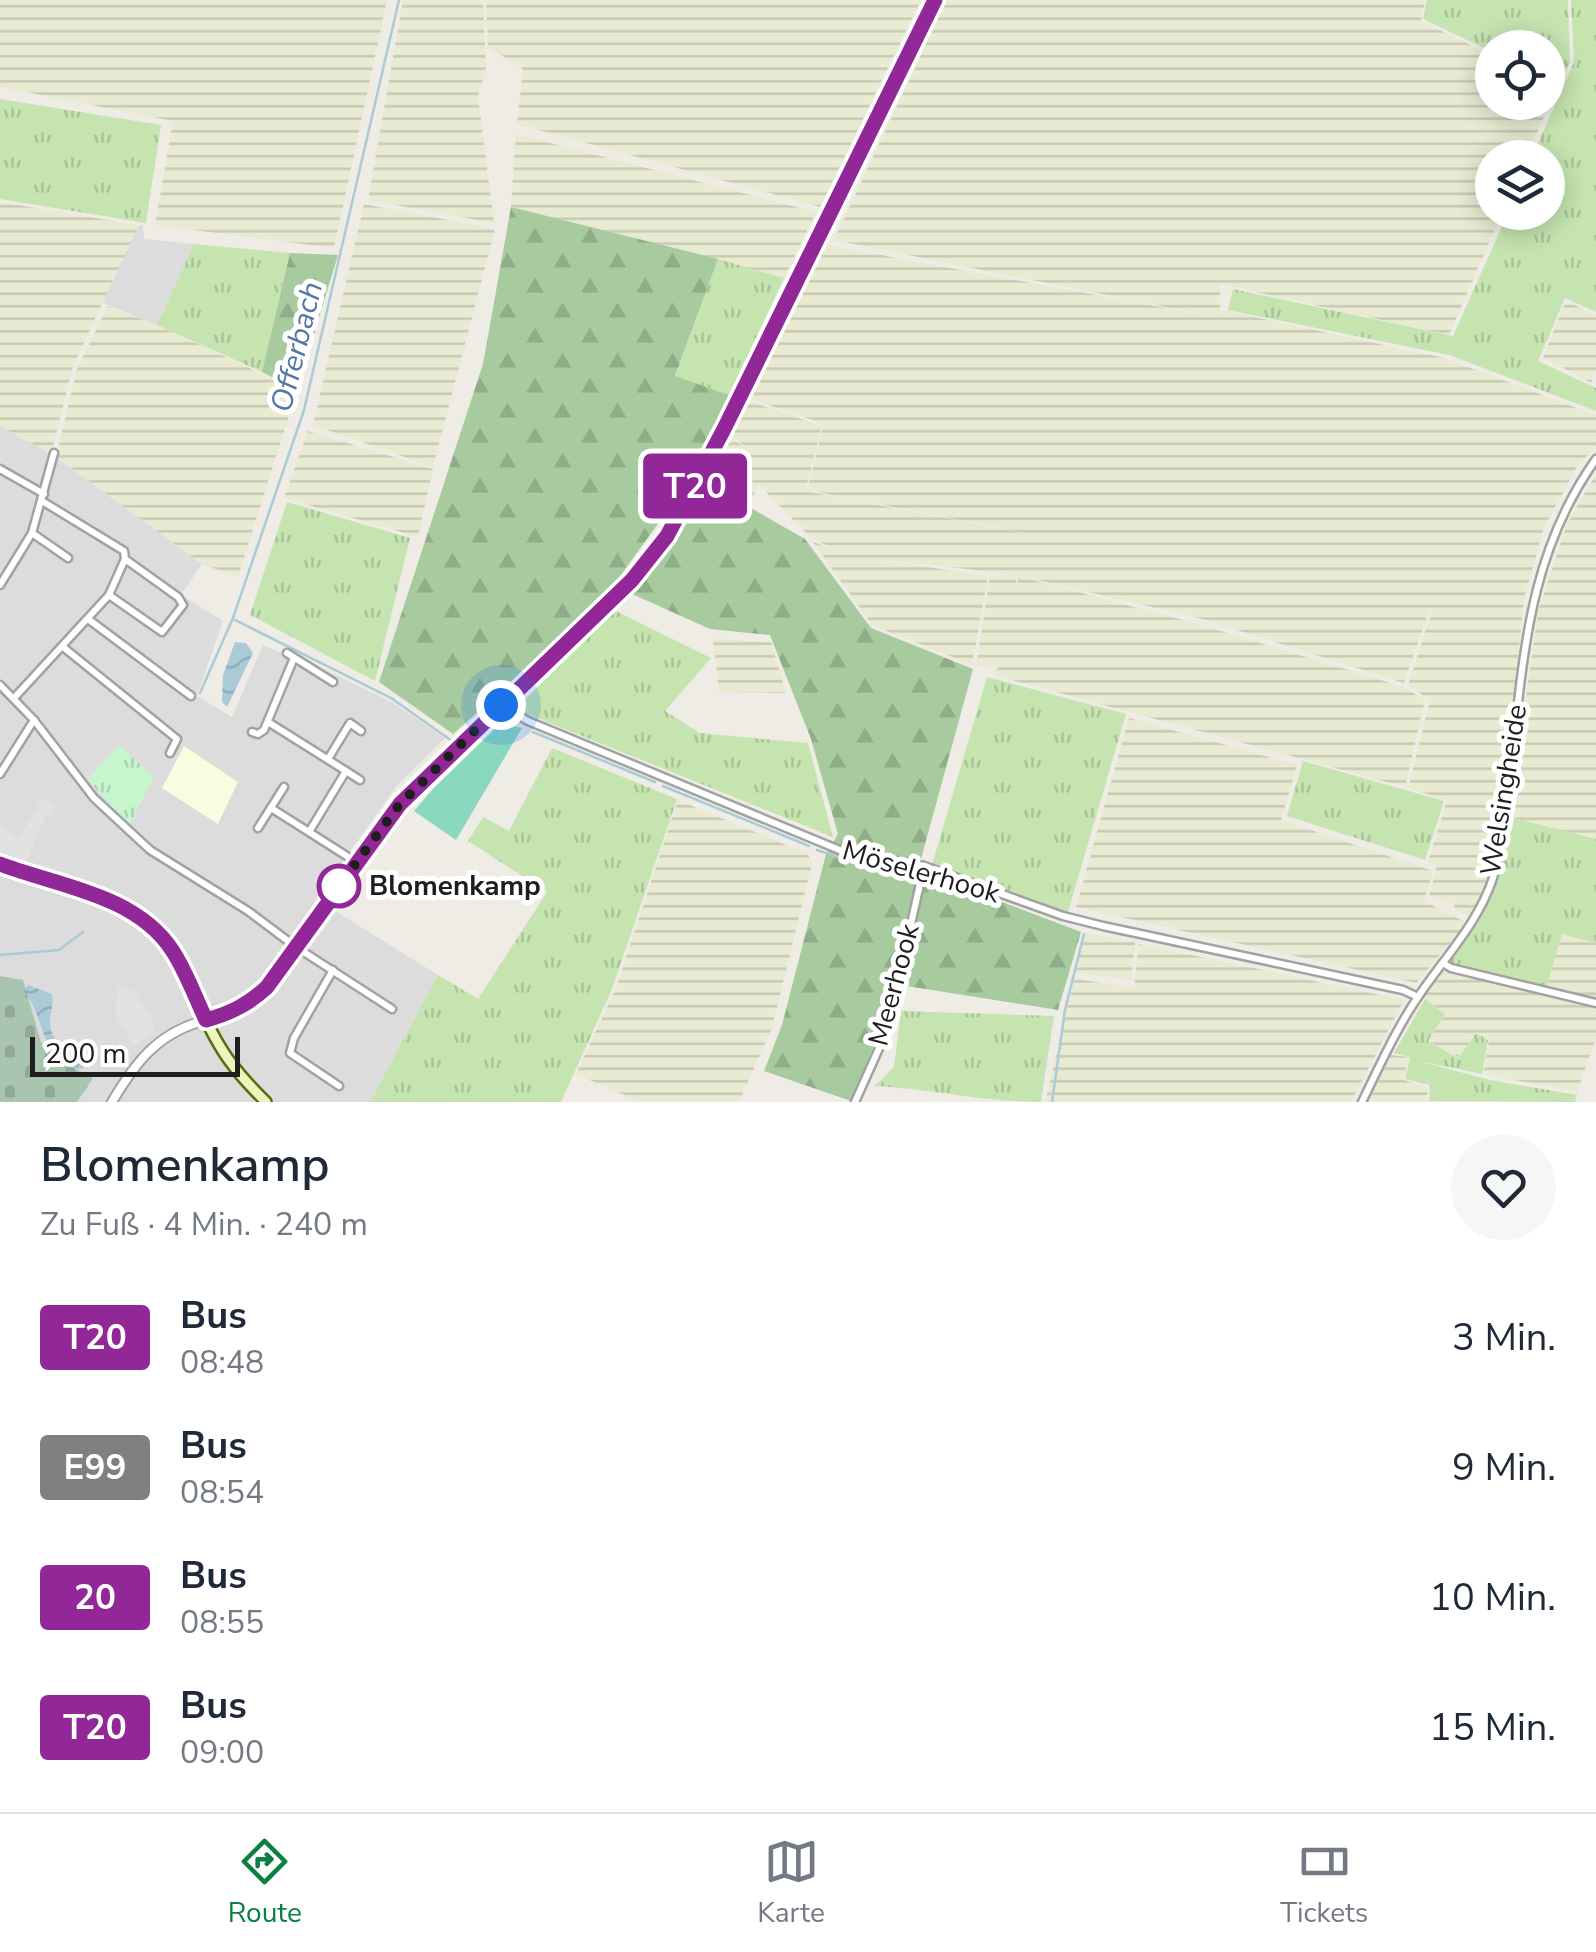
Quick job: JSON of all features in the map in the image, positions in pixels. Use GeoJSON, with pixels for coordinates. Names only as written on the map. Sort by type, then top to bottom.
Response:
{"type":"FeatureCollection","features":[{"type":"Feature","properties":{"kind":"main road"},"geometry":{"type":"LineString","coordinates":[[206,1020],[257,997],[400,804],[632,580],[680,515],[935,0]]}},
{"type":"Feature","properties":{"kind":"main road"},"geometry":{"type":"LineString","coordinates":[[0,864],[109,901],[140,918],[170,947],[230,1062],[266,1102]]}},
{"type":"Feature","properties":{"kind":"street"},"geometry":{"type":"LineString","coordinates":[[0,586],[32,533],[54,453]]}},
{"type":"Feature","properties":{"kind":"street","name":"Welsingheide"},"geometry":{"type":"LineString","coordinates":[[1362,1102],[1418,997],[1480,909],[1493,876],[1504,822],[1530,610],[1560,518],[1596,459]]}},
{"type":"Feature","properties":{"kind":"street"},"geometry":{"type":"LineString","coordinates":[[0,470],[124,550],[125,558],[109,595],[15,697]]}},
{"type":"Feature","properties":{"kind":"street"},"geometry":{"type":"LineString","coordinates":[[32,533],[68,558]]}},
{"type":"Feature","properties":{"kind":"street"},"geometry":{"type":"LineString","coordinates":[[109,595],[162,632],[182,607],[178,597],[125,558]]}},
{"type":"Feature","properties":{"kind":"street"},"geometry":{"type":"LineString","coordinates":[[88,619],[191,696]]}},
{"type":"Feature","properties":{"kind":"street"},"geometry":{"type":"LineString","coordinates":[[63,646],[177,740],[170,753]]}},
{"type":"Feature","properties":{"kind":"street"},"geometry":{"type":"LineString","coordinates":[[252,732],[261,733],[268,722],[291,656],[333,682]]}},
{"type":"Feature","properties":{"kind":"street"},"geometry":{"type":"LineString","coordinates":[[0,685],[15,697],[85,786],[164,862],[248,912],[392,1008]]}},
{"type":"Feature","properties":{"kind":"street","name":"Möselerhook"},"geometry":{"type":"LineString","coordinates":[[501,705],[528,722],[842,851],[924,866],[1063,916],[1403,990],[1418,997]]}},
{"type":"Feature","properties":{"kind":"street"},"geometry":{"type":"LineString","coordinates":[[0,774],[34,720]]}},
{"type":"Feature","properties":{"kind":"street"},"geometry":{"type":"LineString","coordinates":[[268,722],[360,780]]}},
{"type":"Feature","properties":{"kind":"street"},"geometry":{"type":"LineString","coordinates":[[328,759],[350,723],[362,731]]}},
{"type":"Feature","properties":{"kind":"street"},"geometry":{"type":"LineString","coordinates":[[308,832],[346,771]]}},
{"type":"Feature","properties":{"kind":"street"},"geometry":{"type":"LineString","coordinates":[[258,828],[284,787]]}},
{"type":"Feature","properties":{"kind":"street"},"geometry":{"type":"LineString","coordinates":[[271,808],[356,862]]}},
{"type":"Feature","properties":{"kind":"street","name":"Meerhook"},"geometry":{"type":"LineString","coordinates":[[855,1102],[881,1044],[892,984],[924,866]]}},
{"type":"Feature","properties":{"kind":"street"},"geometry":{"type":"LineString","coordinates":[[1443,964],[1596,1003]]}},
{"type":"Feature","properties":{"kind":"street"},"geometry":{"type":"LineString","coordinates":[[334,970],[294,1038],[290,1053],[339,1086]]}},
{"type":"Feature","properties":{"kind":"street"},"geometry":{"type":"LineString","coordinates":[[112,1102],[130,1071],[152,1046],[172,1032],[206,1020]]}},
{"type":"Feature","properties":{"kind":"shaded area"},"geometry":{"type":"Polygon","coordinates":[[[0,0],[387,0],[334,248],[155,225],[173,121],[0,87],[0,0]]]}},
{"type":"Feature","properties":{"kind":"shaded area"},"geometry":{"type":"Polygon","coordinates":[[[403,0],[483,0],[486,69],[478,96],[494,223],[368,200],[403,0]]]}},
{"type":"Feature","properties":{"kind":"shaded area"},"geometry":{"type":"Polygon","coordinates":[[[486,0],[921,0],[820,207],[517,124],[523,69],[488,47],[486,0]]]}},
{"type":"Feature","properties":{"kind":"shaded area"},"geometry":{"type":"Polygon","coordinates":[[[947,0],[1425,0],[1421,21],[1475,47],[1475,120],[1543,120],[1534,140],[1475,140],[1475,230],[1495,230],[1449,335],[1220,284],[1220,315],[1223,310],[1444,358],[1596,415],[1596,446],[1576,468],[1543,530],[1524,599],[1502,821],[1490,875],[1473,917],[1456,910],[1453,903],[1429,896],[1437,865],[1428,862],[1447,800],[1408,788],[1430,700],[1408,685],[1432,611],[1404,683],[1202,619],[1016,575],[1016,587],[1018,576],[1198,624],[1404,687],[1425,700],[1405,787],[993,675],[1000,665],[976,666],[990,576],[1010,574],[860,557],[988,576],[972,665],[872,625],[813,542],[835,549],[811,538],[758,484],[751,502],[709,479],[729,438],[763,456],[730,437],[749,401],[822,426],[805,491],[1066,541],[807,490],[824,424],[751,399],[827,245],[1220,318],[834,240],[947,0]]]}},
{"type":"Feature","properties":{"kind":"shaded area"},"geometry":{"type":"Polygon","coordinates":[[[516,134],[816,212],[784,278],[511,207],[516,134]]]}},
{"type":"Feature","properties":{"kind":"shaded area"},"geometry":{"type":"Polygon","coordinates":[[[0,202],[139,225],[73,366],[51,454],[0,426],[0,202]]]}},
{"type":"Feature","properties":{"kind":"shaded area"},"geometry":{"type":"Polygon","coordinates":[[[364,204],[495,229],[433,467],[313,425],[364,204]]]}},
{"type":"Feature","properties":{"kind":"shaded area"},"geometry":{"type":"Polygon","coordinates":[[[139,225],[143,225],[144,239],[194,244],[157,325],[101,302],[139,225]]]}},
{"type":"Feature","properties":{"kind":"shaded area"},"geometry":{"type":"Polygon","coordinates":[[[1566,301],[1596,315],[1596,371],[1591,383],[1543,357],[1566,301]]]}},
{"type":"Feature","properties":{"kind":"shaded area"},"geometry":{"type":"Polygon","coordinates":[[[108,306],[297,390],[238,577],[202,564],[56,457],[77,369],[108,306]]]}},
{"type":"Feature","properties":{"kind":"shaded area"},"geometry":{"type":"Polygon","coordinates":[[[0,426],[56,457],[202,564],[181,595],[223,621],[197,696],[232,717],[263,645],[284,654],[286,651],[392,702],[445,738],[396,787],[316,899],[438,975],[370,1102],[0,1102],[0,426]]]}},
{"type":"Feature","properties":{"kind":"shaded area"},"geometry":{"type":"Polygon","coordinates":[[[308,431],[433,469],[418,537],[284,498],[308,431]]]}},
{"type":"Feature","properties":{"kind":"shaded area"},"geometry":{"type":"Polygon","coordinates":[[[1596,474],[1596,839],[1509,817],[1538,612],[1567,524],[1596,474]]]}},
{"type":"Feature","properties":{"kind":"shaded area"},"geometry":{"type":"Polygon","coordinates":[[[713,639],[771,642],[786,693],[719,692],[713,639]]]}},
{"type":"Feature","properties":{"kind":"shaded area"},"geometry":{"type":"Polygon","coordinates":[[[1129,718],[1297,765],[1281,820],[1433,871],[1424,901],[1467,923],[1416,983],[1076,907],[1129,718]]]}},
{"type":"Feature","properties":{"kind":"shaded area"},"geometry":{"type":"Polygon","coordinates":[[[184,746],[238,782],[218,824],[162,788],[184,746]]]}},
{"type":"Feature","properties":{"kind":"shaded area"},"geometry":{"type":"Polygon","coordinates":[[[43,798],[55,806],[51,816],[46,815],[25,862],[8,857],[3,851],[0,855],[0,827],[19,838],[43,798]]]}},
{"type":"Feature","properties":{"kind":"shaded area"},"geometry":{"type":"Polygon","coordinates":[[[678,800],[808,854],[812,864],[772,1028],[739,1102],[640,1102],[576,1074],[616,988],[678,800]]]}},
{"type":"Feature","properties":{"kind":"shaded area"},"geometry":{"type":"Polygon","coordinates":[[[1085,933],[1135,942],[1131,980],[1073,972],[1085,933]]]}},
{"type":"Feature","properties":{"kind":"shaded area"},"geometry":{"type":"Polygon","coordinates":[[[1562,933],[1596,943],[1596,1000],[1546,988],[1562,933]]]}},
{"type":"Feature","properties":{"kind":"shaded area"},"geometry":{"type":"Polygon","coordinates":[[[1139,944],[1404,1000],[1351,1102],[1045,1102],[1074,979],[1134,987],[1139,944]]]}},
{"type":"Feature","properties":{"kind":"shaded area"},"geometry":{"type":"Polygon","coordinates":[[[1449,969],[1596,1004],[1596,1039],[1577,1092],[1483,1074],[1489,1040],[1477,1032],[1458,1057],[1428,1041],[1445,1014],[1423,997],[1437,977],[1449,969]]]}},
{"type":"Feature","properties":{"kind":"shaded area"},"geometry":{"type":"Polygon","coordinates":[[[119,987],[133,990],[152,1020],[155,1032],[134,1046],[115,1013],[119,987]]]}},
{"type":"Feature","properties":{"kind":"shaded area"},"geometry":{"type":"Polygon","coordinates":[[[1391,1055],[1408,1057],[1404,1080],[1429,1088],[1425,1102],[1368,1102],[1391,1055]]]}},
{"type":"Feature","properties":{"kind":"green space"},"geometry":{"type":"Polygon","coordinates":[[[1427,0],[1568,0],[1570,62],[1565,72],[1565,30],[1475,30],[1475,44],[1423,19],[1427,0]]]}},
{"type":"Feature","properties":{"kind":"green space"},"geometry":{"type":"Polygon","coordinates":[[[1571,0],[1596,0],[1596,312],[1565,298],[1538,361],[1596,388],[1596,411],[1449,355],[1228,310],[1233,289],[1453,336],[1500,230],[1565,230],[1565,140],[1540,140],[1548,120],[1565,120],[1565,82],[1574,62],[1571,0]]]}},
{"type":"Feature","properties":{"kind":"green space"},"geometry":{"type":"Polygon","coordinates":[[[0,99],[161,125],[146,223],[0,199],[0,99]]]}},
{"type":"Feature","properties":{"kind":"green space"},"geometry":{"type":"Polygon","coordinates":[[[511,207],[718,259],[675,376],[729,395],[686,485],[602,601],[453,734],[379,682],[483,364],[511,207]]]}},
{"type":"Feature","properties":{"kind":"green space"},"geometry":{"type":"Polygon","coordinates":[[[194,244],[290,253],[262,372],[157,325],[194,244]]]}},
{"type":"Feature","properties":{"kind":"green space"},"geometry":{"type":"Polygon","coordinates":[[[290,253],[338,255],[297,390],[262,372],[290,253]]]}},
{"type":"Feature","properties":{"kind":"green space"},"geometry":{"type":"Polygon","coordinates":[[[718,259],[784,278],[729,395],[675,377],[718,259]]]}},
{"type":"Feature","properties":{"kind":"green space"},"geometry":{"type":"Polygon","coordinates":[[[707,483],[805,539],[871,628],[973,669],[918,870],[1081,932],[1058,1010],[888,983],[875,1043],[851,1101],[764,1071],[782,1025],[826,854],[838,834],[811,739],[770,635],[710,629],[632,594],[675,542],[707,483]]]}},
{"type":"Feature","properties":{"kind":"green space"},"geometry":{"type":"Polygon","coordinates":[[[287,502],[410,538],[375,681],[250,615],[287,502]]]}},
{"type":"Feature","properties":{"kind":"green space"},"geometry":{"type":"Polygon","coordinates":[[[616,611],[711,658],[665,711],[700,733],[808,743],[833,837],[515,709],[616,611]]]}},
{"type":"Feature","properties":{"kind":"green space"},"geometry":{"type":"Polygon","coordinates":[[[987,677],[1126,714],[1068,912],[932,865],[987,677]]]}},
{"type":"Feature","properties":{"kind":"green space"},"geometry":{"type":"Polygon","coordinates":[[[501,723],[522,728],[456,840],[414,811],[501,723]]]}},
{"type":"Feature","properties":{"kind":"green space"},"geometry":{"type":"Polygon","coordinates":[[[119,745],[154,777],[129,825],[87,779],[119,745]]]}},
{"type":"Feature","properties":{"kind":"green space"},"geometry":{"type":"Polygon","coordinates":[[[552,748],[677,799],[612,989],[561,1102],[370,1102],[438,975],[478,999],[547,892],[468,841],[483,817],[509,831],[552,748]]]}},
{"type":"Feature","properties":{"kind":"green space"},"geometry":{"type":"Polygon","coordinates":[[[1303,761],[1444,801],[1425,860],[1287,816],[1303,761]]]}},
{"type":"Feature","properties":{"kind":"green space"},"geometry":{"type":"Polygon","coordinates":[[[1509,817],[1596,839],[1596,943],[1562,934],[1546,988],[1452,965],[1451,960],[1488,901],[1509,817]]]}},
{"type":"Feature","properties":{"kind":"green space"},"geometry":{"type":"Polygon","coordinates":[[[0,976],[23,980],[41,1042],[57,1059],[93,1078],[77,1102],[0,1102],[0,976]]]}},
{"type":"Feature","properties":{"kind":"green space"},"geometry":{"type":"Polygon","coordinates":[[[1425,999],[1445,1014],[1428,1041],[1458,1058],[1476,1033],[1488,1040],[1482,1074],[1415,1060],[1490,1080],[1577,1095],[1575,1102],[1429,1101],[1430,1085],[1405,1079],[1410,1057],[1394,1053],[1425,999]]]}},
{"type":"Feature","properties":{"kind":"green space"},"geometry":{"type":"Polygon","coordinates":[[[901,1011],[1054,1016],[1041,1102],[875,1086],[894,1067],[901,1011]]]}},
{"type":"Feature","properties":{"kind":"water"},"geometry":{"type":"Polygon","coordinates":[[[235,642],[246,643],[253,653],[227,707],[222,702],[223,675],[235,642]]]}},
{"type":"Feature","properties":{"kind":"water"},"geometry":{"type":"Polygon","coordinates":[[[28,985],[52,994],[52,1034],[65,1051],[84,1063],[84,1068],[77,1069],[63,1059],[47,1041],[23,990],[28,985]]]}},
{"type":"Feature","properties":{"kind":"waterway","name":"Offerbach"},"geometry":{"type":"LineString","coordinates":[[200,693],[233,618],[304,410],[399,0]]}},
{"type":"Feature","properties":{"kind":"waterway"},"geometry":{"type":"LineString","coordinates":[[235,620],[391,698],[452,741]]}},
{"type":"Feature","properties":{"kind":"waterway"},"geometry":{"type":"LineString","coordinates":[[467,751],[500,718]]}},
{"type":"Feature","properties":{"kind":"waterway"},"geometry":{"type":"LineString","coordinates":[[533,732],[655,782]]}},
{"type":"Feature","properties":{"kind":"waterway"},"geometry":{"type":"LineString","coordinates":[[663,786],[809,846]]}},
{"type":"Feature","properties":{"kind":"waterway"},"geometry":{"type":"LineString","coordinates":[[817,850],[860,864],[911,872]]}},
{"type":"Feature","properties":{"kind":"waterway","name":"Offerbach"},"geometry":{"type":"LineString","coordinates":[[0,955],[59,950],[83,932]]}},
{"type":"Feature","properties":{"kind":"waterway"},"geometry":{"type":"LineString","coordinates":[[1052,1102],[1065,1010],[1084,934]]}},
{"type":"Feature","properties":{"kind":"bus line","name":"T20"},"geometry":{"type":"LineString","coordinates":[[0,864],[109,901],[140,918],[170,947],[206,1020],[257,997],[400,804],[632,580],[667,536],[724,429],[935,0]]}},
{"type":"Feature","properties":{"kind":"place","name":"Blomenkamp"},"geometry":{"type":"Point","coordinates":[339,886]}},
{"type":"Feature","properties":{"kind":"route"},"geometry":{"type":"LineString","coordinates":[[339,886],[336,890],[400,804],[501,705]]}}]}
